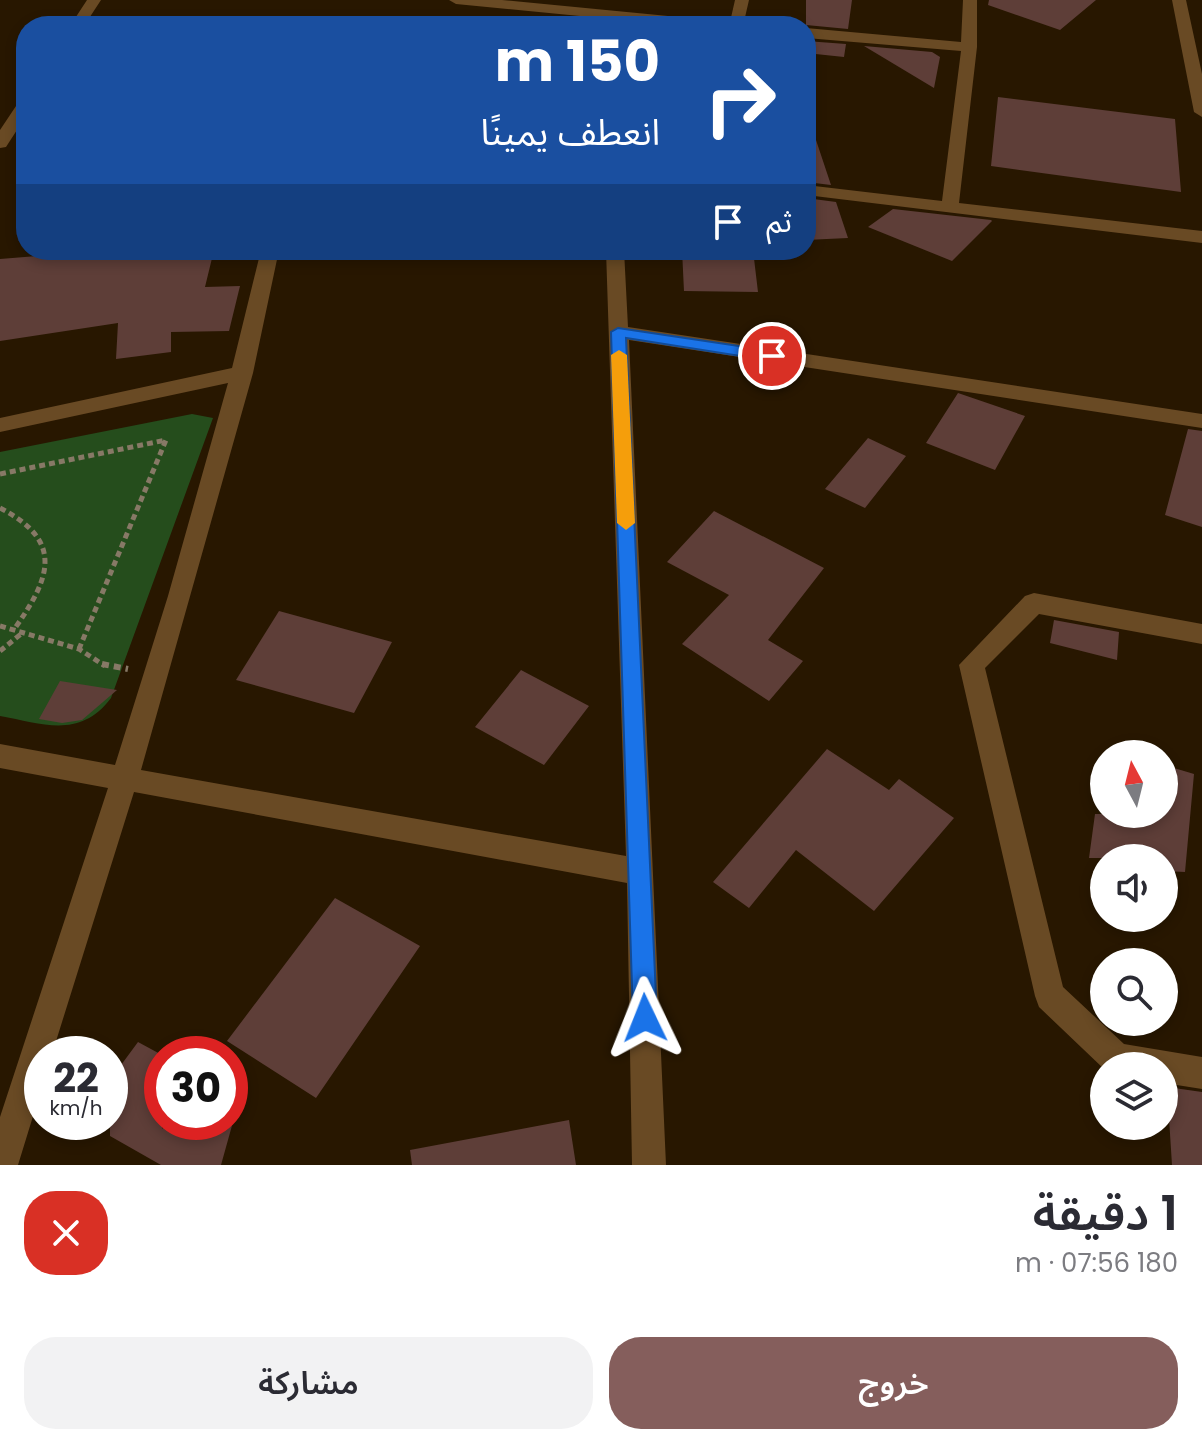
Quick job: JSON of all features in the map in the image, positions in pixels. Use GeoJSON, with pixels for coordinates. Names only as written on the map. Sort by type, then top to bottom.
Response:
{"type":"FeatureCollection","features":[{"type":"Feature","properties":{"kind":"street"},"geometry":{"type":"LineString","coordinates":[[456,0],[624,16]]}},
{"type":"Feature","properties":{"kind":"street"},"geometry":{"type":"LineString","coordinates":[[950,205],[969,47],[970,0]]}},
{"type":"Feature","properties":{"kind":"street"},"geometry":{"type":"LineString","coordinates":[[1179,0],[1202,104]]}},
{"type":"Feature","properties":{"kind":"street"},"geometry":{"type":"LineString","coordinates":[[816,34],[969,47]]}},
{"type":"Feature","properties":{"kind":"street"},"geometry":{"type":"LineString","coordinates":[[0,143],[16,118]]}},
{"type":"Feature","properties":{"kind":"street"},"geometry":{"type":"LineString","coordinates":[[816,191],[1202,237]]}},
{"type":"Feature","properties":{"kind":"street"},"geometry":{"type":"LineString","coordinates":[[1,1165],[160,672],[243,373],[268,260]]}},
{"type":"Feature","properties":{"kind":"street"},"geometry":{"type":"LineString","coordinates":[[615,260],[641,872],[649,1165]]}},
{"type":"Feature","properties":{"kind":"street"},"geometry":{"type":"LineString","coordinates":[[618,332],[1202,421]]}},
{"type":"Feature","properties":{"kind":"street"},"geometry":{"type":"LineString","coordinates":[[0,425],[243,373]]}},
{"type":"Feature","properties":{"kind":"street"},"geometry":{"type":"LineString","coordinates":[[1109,1052],[1050,996],[972,665],[1034,603],[1202,634]]}},
{"type":"Feature","properties":{"kind":"street"},"geometry":{"type":"LineString","coordinates":[[0,756],[641,872]]}},
{"type":"Feature","properties":{"kind":"street"},"geometry":{"type":"LineString","coordinates":[[1178,1069],[1202,1073]]}},
{"type":"Feature","properties":{"kind":"path"},"geometry":{"type":"LineString","coordinates":[[0,474],[166,440],[79,649]]}},
{"type":"Feature","properties":{"kind":"path"},"geometry":{"type":"LineString","coordinates":[[0,508],[27,521],[43,541],[48,567],[40,595],[15,628]]}},
{"type":"Feature","properties":{"kind":"path"},"geometry":{"type":"LineString","coordinates":[[0,626],[79,649],[107,668]]}},
{"type":"Feature","properties":{"kind":"path"},"geometry":{"type":"LineString","coordinates":[[0,651],[21,634]]}},
{"type":"Feature","properties":{"kind":"green space"},"geometry":{"type":"Polygon","coordinates":[[[192,414],[213,418],[111,698],[99,711],[74,724],[46,725],[0,716],[0,452],[192,414]]]}},
{"type":"Feature","properties":{"kind":"building"},"geometry":{"type":"Polygon","coordinates":[[[806,0],[852,0],[848,29],[816,26],[816,16],[806,16],[806,0]]]}},
{"type":"Feature","properties":{"kind":"building"},"geometry":{"type":"Polygon","coordinates":[[[989,0],[1096,0],[1060,30],[988,5],[989,0]]]}},
{"type":"Feature","properties":{"kind":"building"},"geometry":{"type":"Polygon","coordinates":[[[816,42],[846,44],[844,57],[816,54],[816,42]]]}},
{"type":"Feature","properties":{"kind":"building"},"geometry":{"type":"Polygon","coordinates":[[[864,46],[932,52],[940,57],[934,88],[864,46]]]}},
{"type":"Feature","properties":{"kind":"building"},"geometry":{"type":"Polygon","coordinates":[[[998,97],[1175,119],[1181,192],[991,166],[998,97]]]}},
{"type":"Feature","properties":{"kind":"building"},"geometry":{"type":"Polygon","coordinates":[[[816,140],[831,185],[816,183],[816,140]]]}},
{"type":"Feature","properties":{"kind":"building"},"geometry":{"type":"Polygon","coordinates":[[[816,199],[836,202],[848,238],[816,240],[816,199]]]}},
{"type":"Feature","properties":{"kind":"building"},"geometry":{"type":"Polygon","coordinates":[[[893,209],[992,221],[952,261],[868,227],[893,209]]]}},
{"type":"Feature","properties":{"kind":"building"},"geometry":{"type":"Polygon","coordinates":[[[0,259],[212,260],[205,287],[240,286],[229,331],[171,332],[171,352],[116,359],[118,323],[0,341],[0,259]]]}},
{"type":"Feature","properties":{"kind":"building"},"geometry":{"type":"Polygon","coordinates":[[[682,260],[754,260],[758,292],[684,291],[682,260]]]}},
{"type":"Feature","properties":{"kind":"building"},"geometry":{"type":"Polygon","coordinates":[[[958,393],[1025,416],[995,470],[926,443],[958,393]]]}},
{"type":"Feature","properties":{"kind":"building"},"geometry":{"type":"Polygon","coordinates":[[[1188,429],[1202,431],[1202,527],[1165,515],[1188,429]]]}},
{"type":"Feature","properties":{"kind":"building"},"geometry":{"type":"Polygon","coordinates":[[[868,438],[906,456],[865,508],[825,489],[868,438]]]}},
{"type":"Feature","properties":{"kind":"building"},"geometry":{"type":"Polygon","coordinates":[[[714,511],[824,568],[768,640],[803,661],[769,701],[682,644],[729,595],[667,562],[714,511]]]}},
{"type":"Feature","properties":{"kind":"building"},"geometry":{"type":"Polygon","coordinates":[[[279,611],[392,642],[354,713],[236,680],[279,611]]]}},
{"type":"Feature","properties":{"kind":"building"},"geometry":{"type":"Polygon","coordinates":[[[1054,620],[1119,632],[1117,660],[1050,643],[1054,620]]]}},
{"type":"Feature","properties":{"kind":"building"},"geometry":{"type":"Polygon","coordinates":[[[521,670],[589,706],[544,765],[475,727],[521,670]]]}},
{"type":"Feature","properties":{"kind":"building"},"geometry":{"type":"Polygon","coordinates":[[[60,681],[117,690],[82,720],[62,723],[39,719],[60,681]]]}},
{"type":"Feature","properties":{"kind":"building"},"geometry":{"type":"Polygon","coordinates":[[[827,749],[889,790],[899,779],[954,818],[874,911],[796,850],[749,908],[713,882],[827,749]]]}},
{"type":"Feature","properties":{"kind":"building"},"geometry":{"type":"Polygon","coordinates":[[[1178,769],[1194,774],[1185,872],[1178,872],[1178,844],[1091,844],[1093,828],[1178,828],[1178,769]]]}},
{"type":"Feature","properties":{"kind":"building"},"geometry":{"type":"Polygon","coordinates":[[[335,898],[420,946],[316,1098],[248,1054],[248,1036],[231,1036],[335,898]]]}},
{"type":"Feature","properties":{"kind":"building"},"geometry":{"type":"Polygon","coordinates":[[[138,1042],[144,1045],[144,1140],[228,1140],[221,1165],[161,1165],[117,1140],[128,1140],[128,1056],[138,1042]]]}},
{"type":"Feature","properties":{"kind":"building"},"geometry":{"type":"Polygon","coordinates":[[[1178,1089],[1202,1092],[1202,1165],[1172,1165],[1170,1140],[1178,1140],[1178,1089]]]}},
{"type":"Feature","properties":{"kind":"building"},"geometry":{"type":"Polygon","coordinates":[[[569,1120],[576,1165],[412,1165],[410,1150],[569,1120]]]}},
{"type":"Feature","properties":{"kind":"slow traffic"},"geometry":{"type":"LineString","coordinates":[[619,355],[626,523]]}},
{"type":"Feature","properties":{"kind":"route"},"geometry":{"type":"LineString","coordinates":[[645,1018],[618,332],[772,356]]}}]}
